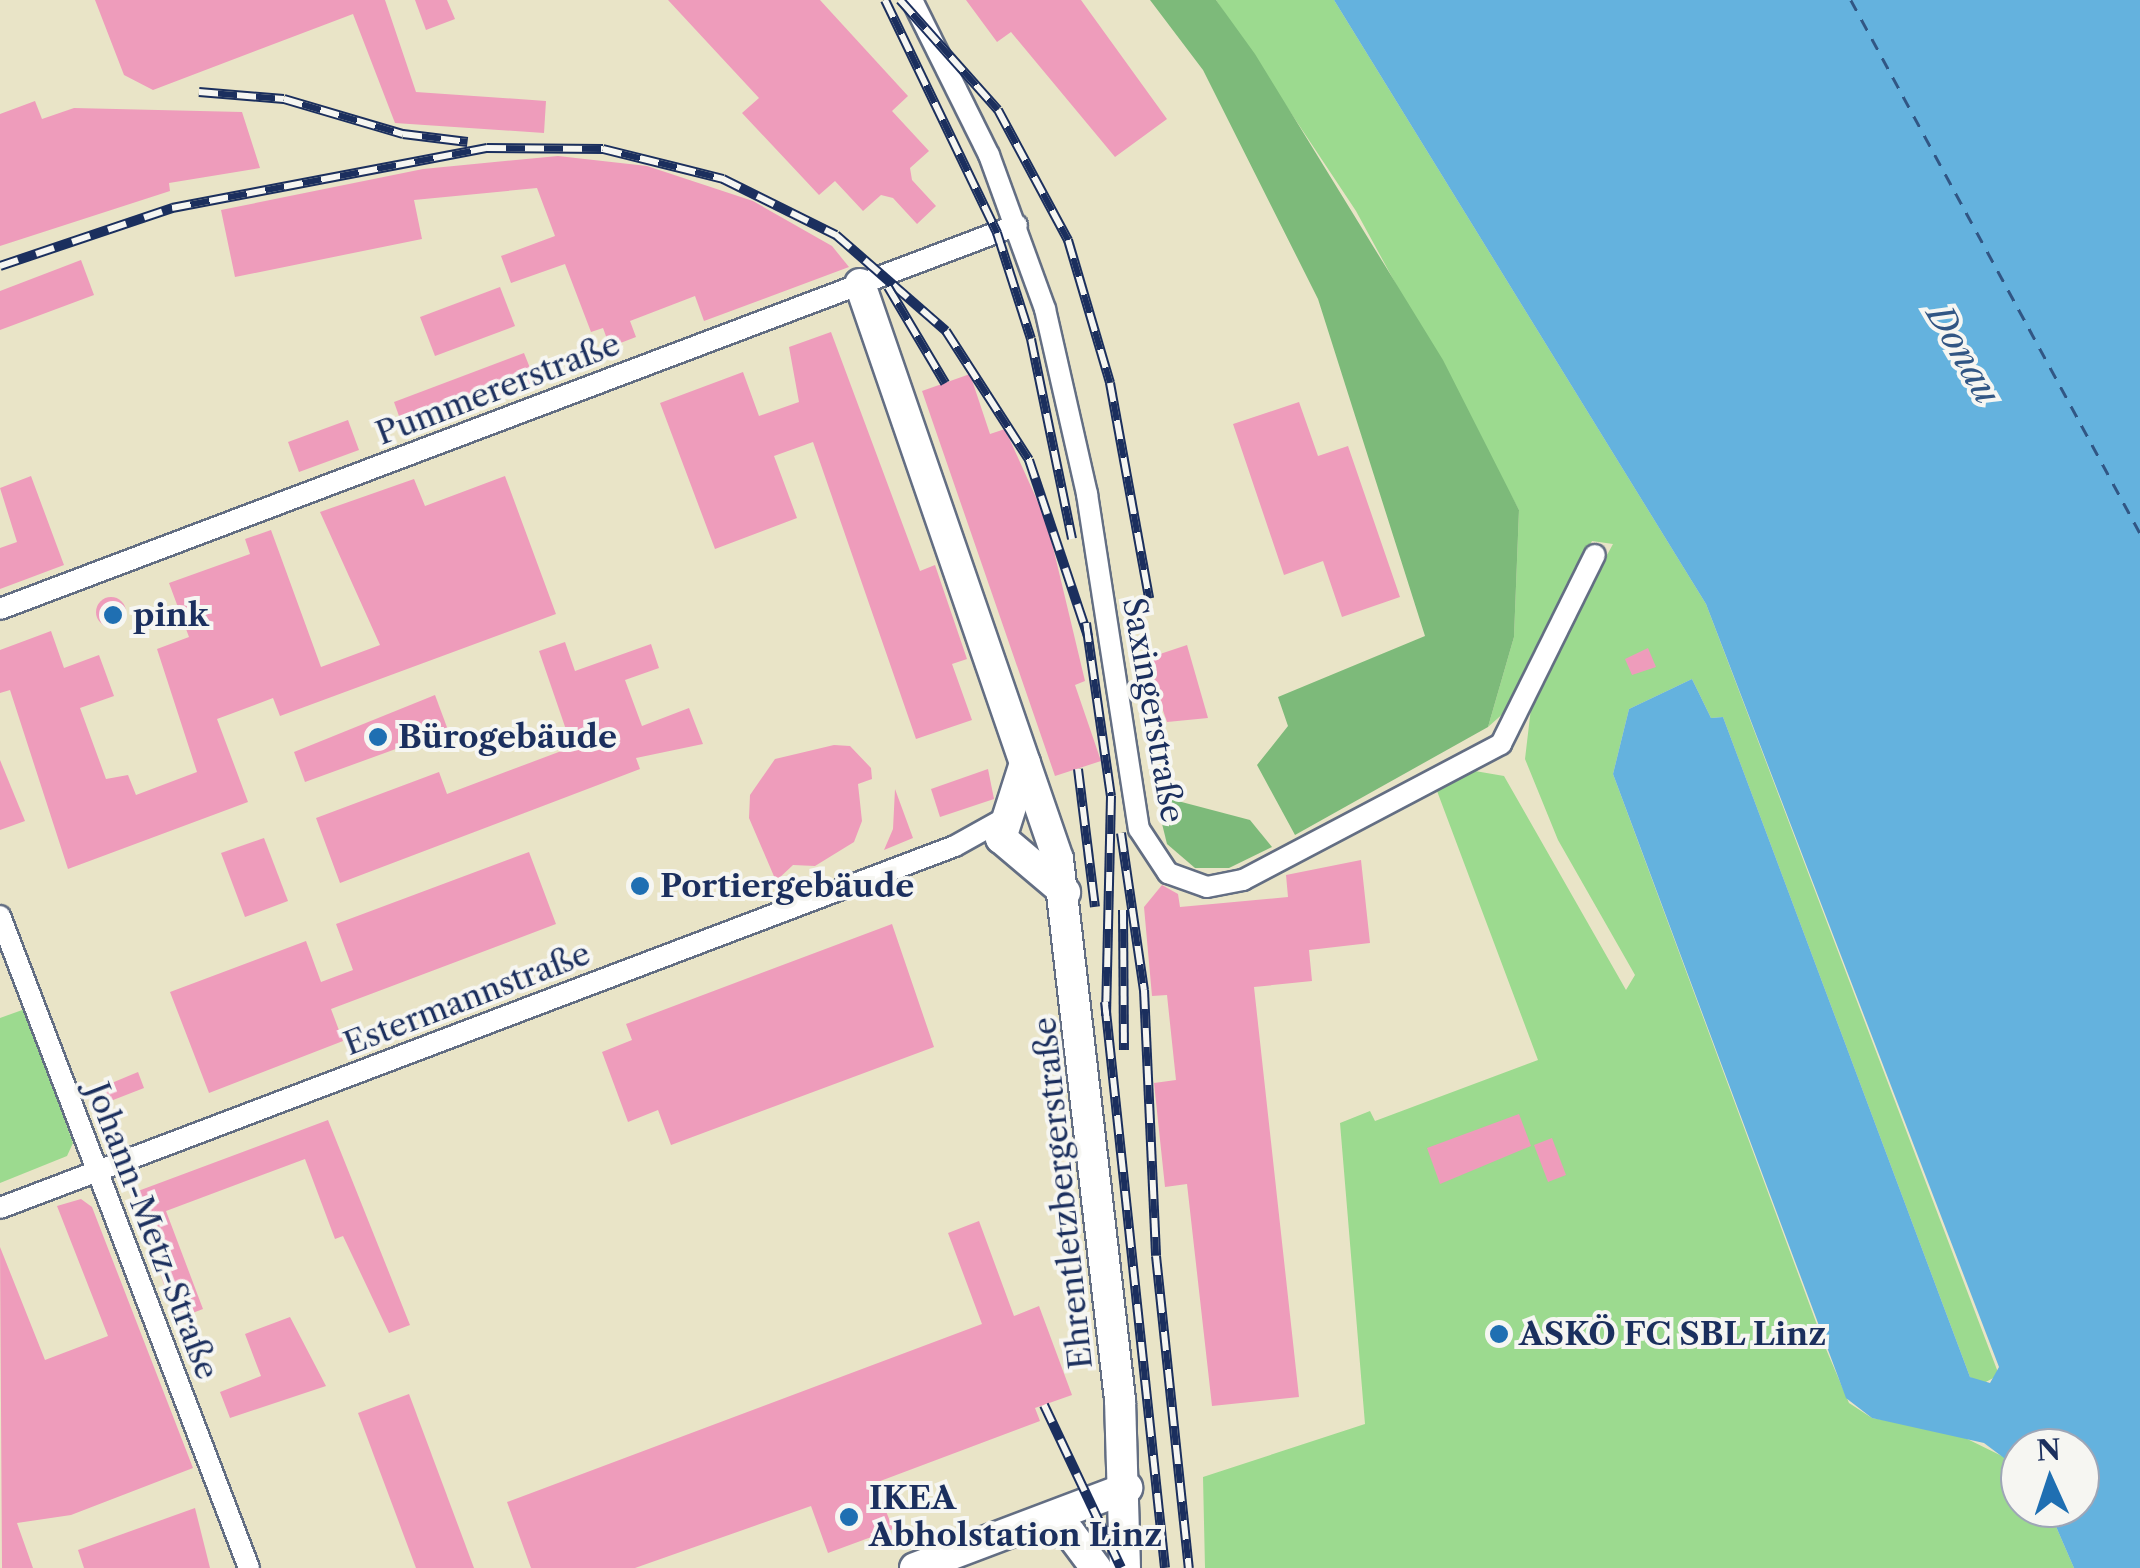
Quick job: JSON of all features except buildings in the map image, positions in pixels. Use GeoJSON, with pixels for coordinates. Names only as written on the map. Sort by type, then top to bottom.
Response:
{"type":"FeatureCollection","features":[{"type":"Feature","properties":{"kind":"street","name":"Saxingerstraße"},"geometry":{"type":"LineString","coordinates":[[912,0],[1017,225],[1074,423],[1139,829],[1179,880],[1243,880],[1506,739],[1595,554]]}},
{"type":"Feature","properties":{"kind":"street","name":"Pummererstraße"},"geometry":{"type":"LineString","coordinates":[[0,609],[1017,225]]}},
{"type":"Feature","properties":{"kind":"street","name":"Ehrentletzbergerstraße"},"geometry":{"type":"LineString","coordinates":[[860,284],[1049,824],[1065,892],[1128,1488],[1125,1568]]}},
{"type":"Feature","properties":{"kind":"street"},"geometry":{"type":"LineString","coordinates":[[1025,763],[1002,838],[1016,855],[1065,892]]}},
{"type":"Feature","properties":{"kind":"street"},"geometry":{"type":"LineString","coordinates":[[1008,815],[1033,808],[1049,824],[1042,852],[1016,855]]}},
{"type":"Feature","properties":{"kind":"street","name":"Estermannstraße"},"geometry":{"type":"LineString","coordinates":[[0,1208],[955,846],[1008,815]]}},
{"type":"Feature","properties":{"kind":"street","name":"Estermannstraße"},"geometry":{"type":"LineString","coordinates":[[955,846],[1016,855]]}},
{"type":"Feature","properties":{"kind":"street","name":"Johann-Metz-Straße"},"geometry":{"type":"LineString","coordinates":[[0,916],[249,1568]]}},
{"type":"Feature","properties":{"kind":"street"},"geometry":{"type":"LineString","coordinates":[[915,1568],[1128,1488]]}},
{"type":"Feature","properties":{"kind":"street"},"geometry":{"type":"LineString","coordinates":[[1019,1528],[1070,1533],[1096,1568]]}},
{"type":"Feature","properties":{"kind":"green space"},"geometry":{"type":"Polygon","coordinates":[[[1150,0],[1216,0],[1255,54],[1443,360],[1519,510],[1514,637],[1488,727],[1295,835],[1257,765],[1288,726],[1278,697],[1425,636],[1318,299],[1203,70],[1150,0]]]}},
{"type":"Feature","properties":{"kind":"green space"},"geometry":{"type":"Polygon","coordinates":[[[1216,0],[1334,0],[1706,604],[1999,1375],[1982,1384],[1970,1377],[1723,717],[1711,718],[1692,679],[1629,709],[1613,774],[1826,1349],[1849,1403],[1872,1418],[1951,1431],[2000,1455],[2000,1528],[2057,1528],[2074,1568],[1205,1568],[1203,1477],[1365,1424],[1340,1123],[1370,1111],[1375,1121],[1538,1060],[1437,791],[1475,771],[1504,776],[1626,990],[1635,975],[1558,840],[1525,759],[1533,691],[1613,544],[1592,541],[1515,703],[1488,727],[1514,637],[1519,510],[1356,211],[1216,0]]]}},
{"type":"Feature","properties":{"kind":"green space"},"geometry":{"type":"Polygon","coordinates":[[[1155,795],[1250,820],[1272,847],[1229,868],[1195,868],[1167,844],[1155,795]]]}},
{"type":"Feature","properties":{"kind":"green space"},"geometry":{"type":"Polygon","coordinates":[[[25,1009],[73,1143],[67,1156],[0,1183],[0,1018],[25,1009]]]}},
{"type":"Feature","properties":{"kind":"water","name":"Donau"},"geometry":{"type":"Polygon","coordinates":[[[1334,0],[2140,0],[2140,1568],[2074,1568],[2057,1528],[2100,1528],[2100,1428],[2000,1428],[2000,1455],[1984,1443],[1872,1418],[1846,1398],[1613,774],[1629,709],[1692,679],[1711,718],[1723,717],[1970,1377],[1990,1383],[1999,1367],[1706,604],[1334,0]]]}},
{"type":"Feature","properties":{"kind":"ferry route"},"geometry":{"type":"LineString","coordinates":[[1851,0],[2140,533]]}},
{"type":"Feature","properties":{"kind":"railway"},"geometry":{"type":"LineString","coordinates":[[885,0],[997,233],[1031,339],[1072,539]]}},
{"type":"Feature","properties":{"kind":"railway"},"geometry":{"type":"LineString","coordinates":[[900,0],[998,110],[1068,240],[1110,383],[1149,598]]}},
{"type":"Feature","properties":{"kind":"railway"},"geometry":{"type":"LineString","coordinates":[[199,92],[284,99],[403,134],[468,142]]}},
{"type":"Feature","properties":{"kind":"railway"},"geometry":{"type":"LineString","coordinates":[[0,266],[172,208],[487,148],[603,149],[723,179],[836,235],[946,331],[1029,460],[1088,636]]}},
{"type":"Feature","properties":{"kind":"railway"},"geometry":{"type":"LineString","coordinates":[[888,287],[945,383]]}},
{"type":"Feature","properties":{"kind":"railway"},"geometry":{"type":"LineString","coordinates":[[1086,623],[1111,796],[1106,1016]]}},
{"type":"Feature","properties":{"kind":"railway"},"geometry":{"type":"LineString","coordinates":[[1078,769],[1095,907]]}},
{"type":"Feature","properties":{"kind":"railway"},"geometry":{"type":"LineString","coordinates":[[1121,833],[1144,990],[1156,1256],[1189,1568]]}},
{"type":"Feature","properties":{"kind":"railway"},"geometry":{"type":"LineString","coordinates":[[1123,910],[1124,1050]]}},
{"type":"Feature","properties":{"kind":"railway"},"geometry":{"type":"LineString","coordinates":[[1105,1002],[1165,1568]]}},
{"type":"Feature","properties":{"kind":"railway"},"geometry":{"type":"LineString","coordinates":[[1044,1405],[1121,1568]]}},
{"type":"Feature","properties":{"kind":"place","name":"pink"},"geometry":{"type":"Point","coordinates":[113,615]}},
{"type":"Feature","properties":{"kind":"place","name":"Bürogebäude"},"geometry":{"type":"Point","coordinates":[378,737]}},
{"type":"Feature","properties":{"kind":"place","name":"Portiergebäude"},"geometry":{"type":"Point","coordinates":[640,886]}},
{"type":"Feature","properties":{"kind":"place","name":"ASKÖ FC SBL Linz"},"geometry":{"type":"Point","coordinates":[1499,1334]}},
{"type":"Feature","properties":{"kind":"place","name":"IKEA Abholstation Linz"},"geometry":{"type":"Point","coordinates":[849,1517]}}]}
